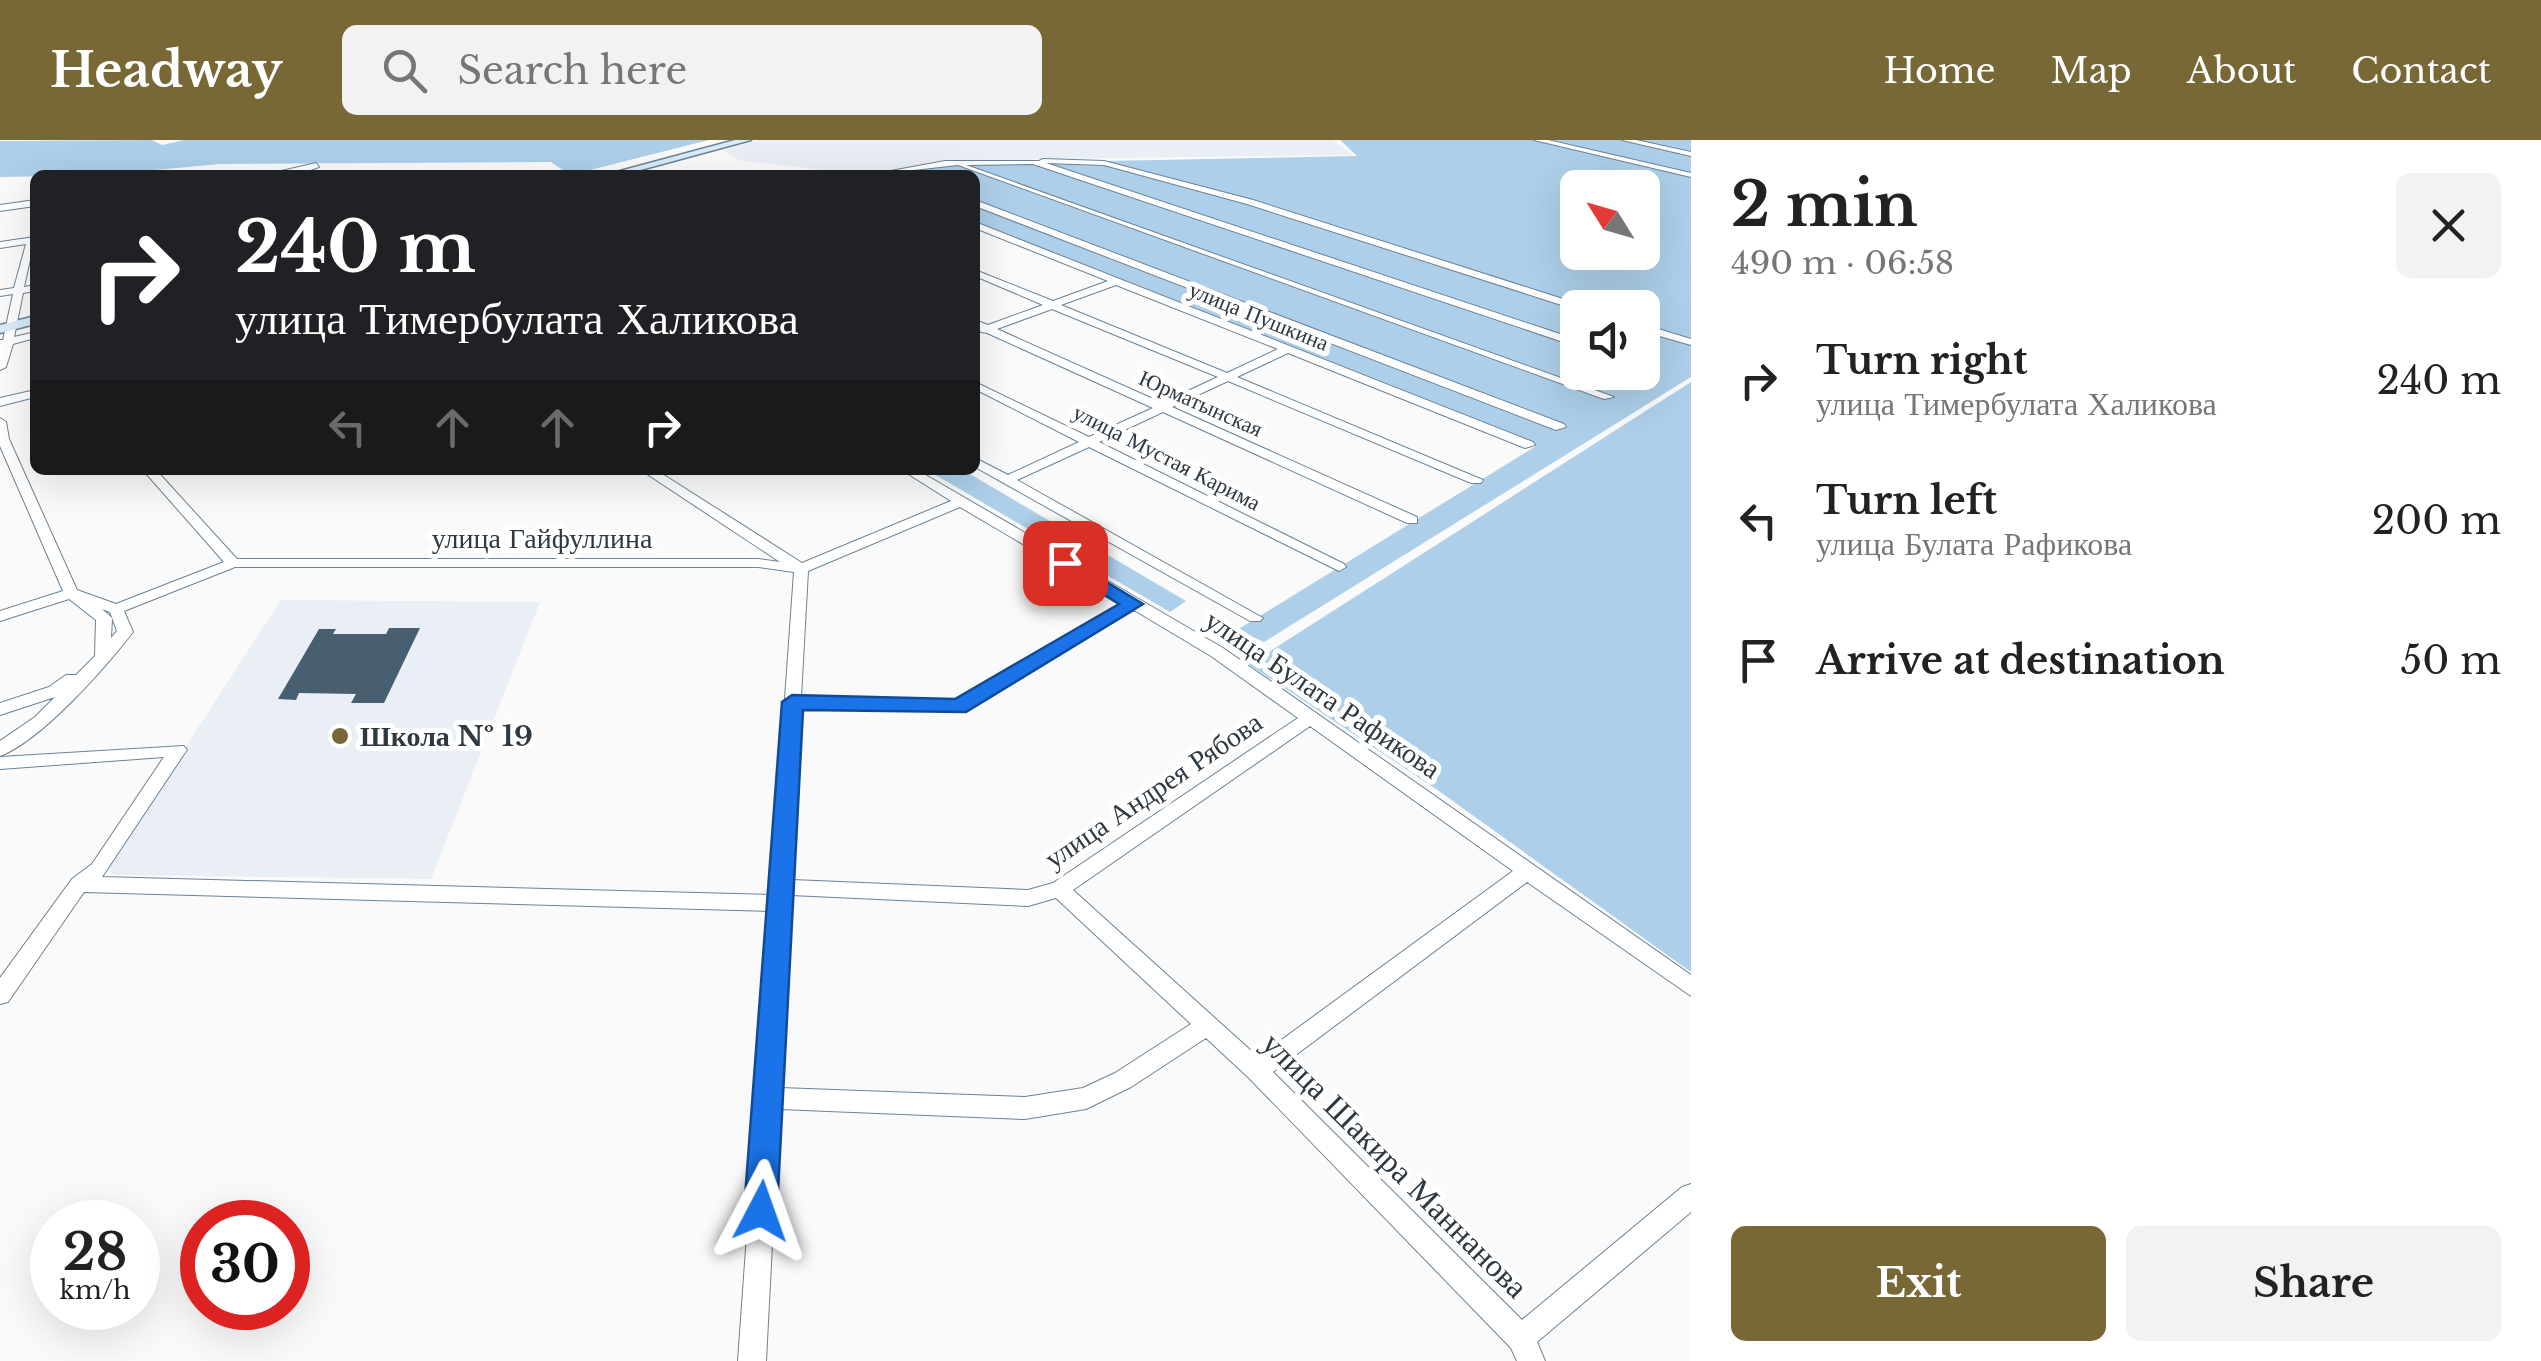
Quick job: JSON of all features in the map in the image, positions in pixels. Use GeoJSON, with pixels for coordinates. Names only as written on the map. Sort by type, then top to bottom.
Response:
{"type":"FeatureCollection","features":[{"type":"Feature","properties":{"kind":"street"},"geometry":{"type":"LineString","coordinates":[[628,170],[746,140]]}},
{"type":"Feature","properties":{"kind":"street"},"geometry":{"type":"LineString","coordinates":[[1538,140],[1691,175]]}},
{"type":"Feature","properties":{"kind":"street"},"geometry":{"type":"LineString","coordinates":[[1626,140],[1691,154]]}},
{"type":"Feature","properties":{"kind":"street"},"geometry":{"type":"LineString","coordinates":[[913,170],[951,163],[1063,160],[1122,168],[1250,202],[1560,301]]}},
{"type":"Feature","properties":{"kind":"street"},"geometry":{"type":"LineString","coordinates":[[1034,162],[1560,338]]}},
{"type":"Feature","properties":{"kind":"street"},"geometry":{"type":"LineString","coordinates":[[951,163],[971,170]]}},
{"type":"Feature","properties":{"kind":"street"},"geometry":{"type":"LineString","coordinates":[[306,170],[316,165]]}},
{"type":"Feature","properties":{"kind":"street"},"geometry":{"type":"LineString","coordinates":[[980,173],[1608,397]]}},
{"type":"Feature","properties":{"kind":"street"},"geometry":{"type":"LineString","coordinates":[[0,208],[30,205]]}},
{"type":"Feature","properties":{"kind":"street"},"geometry":{"type":"LineString","coordinates":[[980,205],[1560,427]]}},
{"type":"Feature","properties":{"kind":"street","name":"улица Пушкина"},"geometry":{"type":"LineString","coordinates":[[980,227],[1529,445]]}},
{"type":"Feature","properties":{"kind":"street"},"geometry":{"type":"LineString","coordinates":[[0,244],[30,241]]}},
{"type":"Feature","properties":{"kind":"street"},"geometry":{"type":"LineString","coordinates":[[0,368],[15,291],[30,244]]}},
{"type":"Feature","properties":{"kind":"street"},"geometry":{"type":"LineString","coordinates":[[980,275],[1476,480]]}},
{"type":"Feature","properties":{"kind":"street"},"geometry":{"type":"LineString","coordinates":[[982,331],[1117,281]]}},
{"type":"Feature","properties":{"kind":"street"},"geometry":{"type":"LineString","coordinates":[[0,293],[30,289]]}},
{"type":"Feature","properties":{"kind":"street"},"geometry":{"type":"LineString","coordinates":[[5,335],[30,322]]}},
{"type":"Feature","properties":{"kind":"street","name":"Юрматынская"},"geometry":{"type":"LineString","coordinates":[[982,331],[1412,520]]}},
{"type":"Feature","properties":{"kind":"street"},"geometry":{"type":"LineString","coordinates":[[1660,333],[1691,342]]}},
{"type":"Feature","properties":{"kind":"street"},"geometry":{"type":"LineString","coordinates":[[1008,480],[1288,349]]}},
{"type":"Feature","properties":{"kind":"street","name":"улица Мустая Карима"},"geometry":{"type":"LineString","coordinates":[[980,387],[1339,568]]}},
{"type":"Feature","properties":{"kind":"street"},"geometry":{"type":"LineString","coordinates":[[0,402],[30,394]]}},
{"type":"Feature","properties":{"kind":"street"},"geometry":{"type":"LineString","coordinates":[[0,422],[3,439],[71,594],[104,618],[104,658]]}},
{"type":"Feature","properties":{"kind":"street"},"geometry":{"type":"LineString","coordinates":[[980,465],[1255,618]]}},
{"type":"Feature","properties":{"kind":"street"},"geometry":{"type":"LineString","coordinates":[[0,616],[71,594],[116,609],[233,563],[154,475]]}},
{"type":"Feature","properties":{"kind":"street"},"geometry":{"type":"LineString","coordinates":[[654,475],[801,569],[752,1361]]}},
{"type":"Feature","properties":{"kind":"street","name":"улица Булата Рафикова"},"geometry":{"type":"LineString","coordinates":[[917,475],[1217,652],[1691,986]]}},
{"type":"Feature","properties":{"kind":"street","name":"улица Гайфуллина"},"geometry":{"type":"LineString","coordinates":[[233,563],[758,563],[801,569],[962,501]]}},
{"type":"Feature","properties":{"kind":"street"},"geometry":{"type":"LineString","coordinates":[[792,702],[959,707],[1133,604]]}},
{"type":"Feature","properties":{"kind":"street"},"geometry":{"type":"LineString","coordinates":[[0,750],[41,721],[104,658],[124,632],[116,609]]}},
{"type":"Feature","properties":{"kind":"street"},"geometry":{"type":"LineString","coordinates":[[0,709],[55,691],[104,658]]}},
{"type":"Feature","properties":{"kind":"street","name":"улица Андрея Рябова"},"geometry":{"type":"LineString","coordinates":[[79,884],[1028,898],[1059,888],[1311,716]]}},
{"type":"Feature","properties":{"kind":"street"},"geometry":{"type":"LineString","coordinates":[[0,763],[178,750],[99,869],[79,884],[0,995]]}},
{"type":"Feature","properties":{"kind":"street"},"geometry":{"type":"LineString","coordinates":[[1257,1071],[1529,870]]}},
{"type":"Feature","properties":{"kind":"street","name":"улица Шакира Маннанова"},"geometry":{"type":"LineString","coordinates":[[1059,888],[1257,1071],[1526,1350],[1691,1196]]}},
{"type":"Feature","properties":{"kind":"street"},"geometry":{"type":"LineString","coordinates":[[768,1098],[1040,1106],[1098,1092],[1208,1025]]}},
{"type":"Feature","properties":{"kind":"shaded area"},"geometry":{"type":"Polygon","coordinates":[[[152,140],[162,145],[184,140],[709,140],[590,170],[563,170],[551,162],[219,164],[156,170],[30,170],[30,176],[0,177],[0,141],[152,140]]]}},
{"type":"Feature","properties":{"kind":"shaded area"},"geometry":{"type":"Polygon","coordinates":[[[761,140],[1333,140],[1353,155],[1042,159],[950,163],[899,170],[822,170],[739,160],[722,150],[761,140]]]}},
{"type":"Feature","properties":{"kind":"shaded area"},"geometry":{"type":"Polygon","coordinates":[[[1340,140],[1691,140],[1691,377],[1264,642],[1237,630],[1536,446],[980,227],[980,170],[915,170],[953,164],[1357,156],[1340,140]]]}},
{"type":"Feature","properties":{"kind":"shaded area"},"geometry":{"type":"Polygon","coordinates":[[[1691,382],[1691,972],[1436,789],[1241,659],[1262,648],[1269,652],[1691,382]]]}},
{"type":"Feature","properties":{"kind":"shaded area"},"geometry":{"type":"Polygon","coordinates":[[[936,475],[972,475],[1186,601],[1170,612],[936,475]]]}},
{"type":"Feature","properties":{"kind":"shaded area","name":"Школа № 19"},"geometry":{"type":"Polygon","coordinates":[[[281,600],[540,602],[431,879],[114,875],[106,869],[281,600]]]}},
{"type":"Feature","properties":{"kind":"building","name":"Школа № 19"},"geometry":{"type":"Polygon","coordinates":[[[389,628],[420,628],[384,703],[351,703],[356,694],[299,693],[296,700],[278,699],[319,629],[336,629],[333,634],[386,634],[389,628]]]}},
{"type":"Feature","properties":{"kind":"place","name":"Школа № 19"},"geometry":{"type":"Point","coordinates":[340,736]}},
{"type":"Feature","properties":{"kind":"route"},"geometry":{"type":"LineString","coordinates":[[761,1211],[792,702],[959,707],[1133,604],[1065,563]]}}]}
